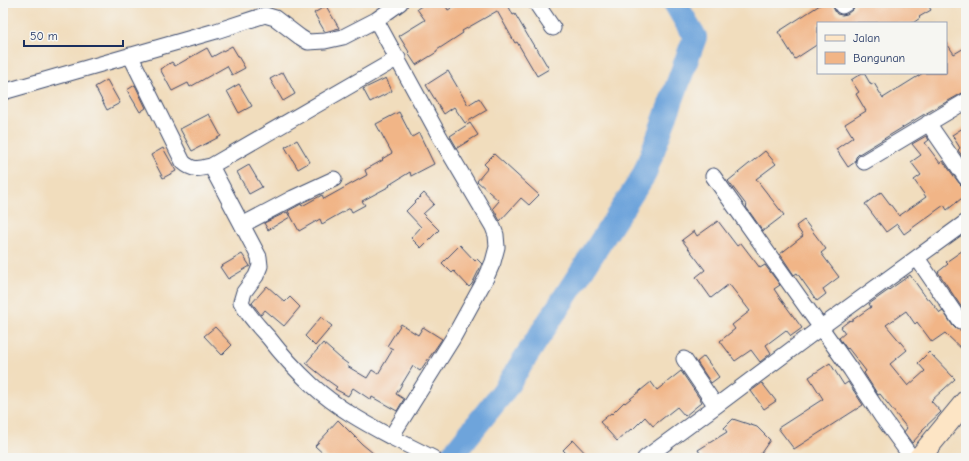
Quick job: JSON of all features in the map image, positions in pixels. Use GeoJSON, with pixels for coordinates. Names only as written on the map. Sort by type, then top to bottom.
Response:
{"type":"FeatureCollection","features":[{"type":"Feature","properties":{"kind":"street"},"geometry":{"type":"LineString","coordinates":[[3,92],[265,15],[275,18],[308,42],[325,41],[343,37],[376,20],[400,3]]}},
{"type":"Feature","properties":{"kind":"street"},"geometry":{"type":"LineString","coordinates":[[536,3],[553,28]]}},
{"type":"Feature","properties":{"kind":"street"},"geometry":{"type":"LineString","coordinates":[[376,20],[440,137],[493,227],[496,235],[497,247],[493,262],[486,278],[457,331],[391,437]]}},
{"type":"Feature","properties":{"kind":"street"},"geometry":{"type":"LineString","coordinates":[[130,55],[183,162],[188,167],[196,169],[211,166],[398,58]]}},
{"type":"Feature","properties":{"kind":"street"},"geometry":{"type":"LineString","coordinates":[[864,162],[966,101]]}},
{"type":"Feature","properties":{"kind":"street"},"geometry":{"type":"LineString","coordinates":[[928,123],[966,178]]}},
{"type":"Feature","properties":{"kind":"street"},"geometry":{"type":"LineString","coordinates":[[211,166],[259,257],[260,266],[256,276],[244,292],[241,302],[245,310],[312,386],[361,421],[432,458]]}},
{"type":"Feature","properties":{"kind":"street"},"geometry":{"type":"LineString","coordinates":[[713,176],[912,458]]}},
{"type":"Feature","properties":{"kind":"street"},"geometry":{"type":"LineString","coordinates":[[242,225],[292,198],[334,179]]}},
{"type":"Feature","properties":{"kind":"street"},"geometry":{"type":"LineString","coordinates":[[645,458],[966,222]]}},
{"type":"Feature","properties":{"kind":"street"},"geometry":{"type":"LineString","coordinates":[[917,258],[960,321]]}},
{"type":"Feature","properties":{"kind":"street"},"geometry":{"type":"LineString","coordinates":[[684,359],[716,406]]}},
{"type":"Feature","properties":{"kind":"street"},"geometry":{"type":"LineString","coordinates":[[919,458],[966,401]]}},
{"type":"Feature","properties":{"kind":"building"},"geometry":{"type":"Polygon","coordinates":[[[426,3],[444,3],[448,10],[460,3],[512,3],[508,5],[513,15],[515,14],[549,69],[537,76],[517,42],[515,43],[497,11],[462,31],[463,33],[416,65],[399,36],[425,20],[417,9],[426,3]]]}},
{"type":"Feature","properties":{"kind":"building"},"geometry":{"type":"Polygon","coordinates":[[[823,3],[834,3],[833,7],[837,14],[842,15],[847,14],[852,10],[856,3],[927,3],[931,10],[919,17],[920,18],[914,22],[817,22],[817,45],[795,59],[778,32],[823,3]]]}},
{"type":"Feature","properties":{"kind":"building"},"geometry":{"type":"Polygon","coordinates":[[[326,6],[339,28],[325,32],[314,13],[326,6]]]}},
{"type":"Feature","properties":{"kind":"building"},"geometry":{"type":"Polygon","coordinates":[[[947,44],[954,54],[966,47],[966,91],[859,154],[856,157],[855,162],[848,167],[836,149],[853,137],[845,124],[866,111],[856,94],[859,92],[851,80],[860,74],[865,74],[871,85],[874,83],[883,98],[921,74],[947,74],[947,44]]]}},
{"type":"Feature","properties":{"kind":"building"},"geometry":{"type":"Polygon","coordinates":[[[232,46],[245,68],[232,75],[227,66],[190,87],[188,83],[172,91],[160,69],[172,62],[175,66],[207,48],[212,57],[232,46]]]}},
{"type":"Feature","properties":{"kind":"building"},"geometry":{"type":"Polygon","coordinates":[[[448,71],[468,105],[479,98],[487,110],[465,123],[454,107],[444,114],[426,85],[448,71]]]}},
{"type":"Feature","properties":{"kind":"building"},"geometry":{"type":"Polygon","coordinates":[[[283,72],[295,94],[283,101],[270,79],[283,72]]]}},
{"type":"Feature","properties":{"kind":"building"},"geometry":{"type":"Polygon","coordinates":[[[386,78],[392,91],[370,102],[363,89],[386,78]]]}},
{"type":"Feature","properties":{"kind":"building"},"geometry":{"type":"Polygon","coordinates":[[[107,80],[120,103],[107,110],[95,87],[107,80]]]}},
{"type":"Feature","properties":{"kind":"building"},"geometry":{"type":"Polygon","coordinates":[[[239,84],[252,106],[239,113],[227,91],[239,84]]]}},
{"type":"Feature","properties":{"kind":"building"},"geometry":{"type":"Polygon","coordinates":[[[135,85],[146,108],[140,112],[127,90],[135,85]]]}},
{"type":"Feature","properties":{"kind":"building"},"geometry":{"type":"Polygon","coordinates":[[[399,112],[412,137],[419,133],[434,164],[411,176],[410,172],[389,185],[390,186],[362,201],[365,205],[352,212],[350,208],[322,224],[320,219],[299,231],[288,211],[301,204],[302,206],[322,195],[324,199],[367,175],[365,170],[392,153],[376,124],[399,112]]]}},
{"type":"Feature","properties":{"kind":"building"},"geometry":{"type":"Polygon","coordinates":[[[209,114],[221,136],[192,151],[180,129],[209,114]]]}},
{"type":"Feature","properties":{"kind":"building"},"geometry":{"type":"Polygon","coordinates":[[[470,123],[478,135],[457,148],[450,136],[470,123]]]}},
{"type":"Feature","properties":{"kind":"building"},"geometry":{"type":"Polygon","coordinates":[[[966,126],[966,162],[958,150],[960,148],[952,135],[966,126]]]}},
{"type":"Feature","properties":{"kind":"building"},"geometry":{"type":"Polygon","coordinates":[[[926,136],[929,140],[925,143],[940,163],[943,161],[959,183],[966,187],[966,195],[947,210],[944,205],[904,234],[897,224],[886,232],[865,204],[881,192],[899,216],[926,197],[914,180],[921,175],[911,162],[921,155],[912,144],[926,136]]]}},
{"type":"Feature","properties":{"kind":"building"},"geometry":{"type":"Polygon","coordinates":[[[297,140],[310,162],[298,169],[285,147],[297,140]]]}},
{"type":"Feature","properties":{"kind":"building"},"geometry":{"type":"Polygon","coordinates":[[[163,148],[176,171],[163,178],[151,155],[163,148]]]}},
{"type":"Feature","properties":{"kind":"building"},"geometry":{"type":"Polygon","coordinates":[[[765,151],[776,164],[756,179],[784,215],[763,231],[746,207],[747,206],[728,181],[765,151]]]}},
{"type":"Feature","properties":{"kind":"building"},"geometry":{"type":"Polygon","coordinates":[[[494,154],[539,195],[529,205],[521,198],[500,221],[493,208],[499,201],[477,181],[488,168],[484,164],[494,154]]]}},
{"type":"Feature","properties":{"kind":"building"},"geometry":{"type":"Polygon","coordinates":[[[249,165],[262,187],[249,194],[237,172],[249,165]]]}},
{"type":"Feature","properties":{"kind":"building"},"geometry":{"type":"Polygon","coordinates":[[[424,193],[434,204],[423,214],[439,230],[421,248],[411,238],[421,227],[406,211],[424,193]]]}},
{"type":"Feature","properties":{"kind":"building"},"geometry":{"type":"Polygon","coordinates":[[[287,212],[290,217],[268,230],[264,223],[287,212]]]}},
{"type":"Feature","properties":{"kind":"building"},"geometry":{"type":"Polygon","coordinates":[[[804,220],[826,249],[821,253],[839,277],[823,289],[826,294],[817,301],[797,273],[794,275],[780,254],[803,236],[796,226],[804,220]]]}},
{"type":"Feature","properties":{"kind":"building"},"geometry":{"type":"Polygon","coordinates":[[[718,221],[737,246],[741,243],[760,268],[765,265],[780,285],[774,289],[802,328],[791,336],[786,330],[766,345],[771,353],[760,362],[751,350],[735,361],[720,341],[735,329],[732,325],[750,311],[729,284],[711,298],[696,277],[705,270],[682,240],[694,231],[697,236],[718,221]]]}},
{"type":"Feature","properties":{"kind":"building"},"geometry":{"type":"Polygon","coordinates":[[[460,245],[475,261],[477,259],[482,264],[469,287],[454,271],[452,273],[442,263],[460,245]]]}},
{"type":"Feature","properties":{"kind":"building"},"geometry":{"type":"Polygon","coordinates":[[[966,248],[966,314],[938,272],[948,264],[946,262],[966,248]]]}},
{"type":"Feature","properties":{"kind":"building"},"geometry":{"type":"Polygon","coordinates":[[[242,254],[250,266],[228,279],[220,267],[242,254]]]}},
{"type":"Feature","properties":{"kind":"building"},"geometry":{"type":"Polygon","coordinates":[[[910,275],[928,300],[929,299],[940,313],[943,311],[956,329],[960,330],[966,327],[966,353],[945,333],[932,342],[917,322],[915,324],[906,311],[886,325],[907,350],[890,364],[908,386],[925,371],[918,363],[929,352],[955,379],[931,401],[941,412],[922,430],[923,431],[912,443],[904,432],[907,428],[880,394],[878,395],[864,373],[866,371],[839,338],[845,333],[841,327],[871,307],[869,304],[910,275]]]}},
{"type":"Feature","properties":{"kind":"building"},"geometry":{"type":"Polygon","coordinates":[[[267,286],[285,302],[290,297],[300,307],[284,326],[265,310],[261,315],[252,303],[267,286]]]}},
{"type":"Feature","properties":{"kind":"building"},"geometry":{"type":"Polygon","coordinates":[[[321,317],[332,326],[315,346],[305,336],[321,317]]]}},
{"type":"Feature","properties":{"kind":"building"},"geometry":{"type":"Polygon","coordinates":[[[401,324],[418,335],[423,327],[442,339],[420,371],[413,366],[396,394],[404,399],[397,411],[372,397],[371,400],[353,388],[348,396],[335,389],[337,387],[306,363],[323,343],[348,364],[347,366],[367,378],[372,370],[378,374],[393,349],[387,346],[401,324]]]}},
{"type":"Feature","properties":{"kind":"building"},"geometry":{"type":"Polygon","coordinates":[[[215,327],[232,345],[222,355],[204,336],[215,327]]]}},
{"type":"Feature","properties":{"kind":"building"},"geometry":{"type":"Polygon","coordinates":[[[704,356],[719,377],[711,383],[697,362],[704,356]]]}},
{"type":"Feature","properties":{"kind":"building"},"geometry":{"type":"Polygon","coordinates":[[[830,363],[844,385],[848,382],[863,405],[794,449],[778,428],[823,399],[809,377],[830,363]]]}},
{"type":"Feature","properties":{"kind":"building"},"geometry":{"type":"Polygon","coordinates":[[[681,371],[702,402],[685,416],[677,407],[653,426],[645,417],[632,430],[631,429],[617,441],[600,422],[651,382],[657,390],[681,371]]]}},
{"type":"Feature","properties":{"kind":"building"},"geometry":{"type":"Polygon","coordinates":[[[762,383],[776,401],[764,409],[751,391],[762,383]]]}},
{"type":"Feature","properties":{"kind":"building"},"geometry":{"type":"Polygon","coordinates":[[[733,419],[757,427],[770,440],[761,453],[763,458],[703,458],[698,450],[727,432],[724,428],[733,419]]]}},
{"type":"Feature","properties":{"kind":"building"},"geometry":{"type":"Polygon","coordinates":[[[338,420],[362,444],[379,458],[328,458],[315,446],[338,420]]]}},
{"type":"Feature","properties":{"kind":"building"},"geometry":{"type":"Polygon","coordinates":[[[573,440],[590,458],[571,458],[563,450],[573,440]]]}},
{"type":"Feature","properties":{"kind":"waterway"},"geometry":{"type":"LineString","coordinates":[[450,458],[503,392],[644,175],[695,37],[675,3]]}}]}
